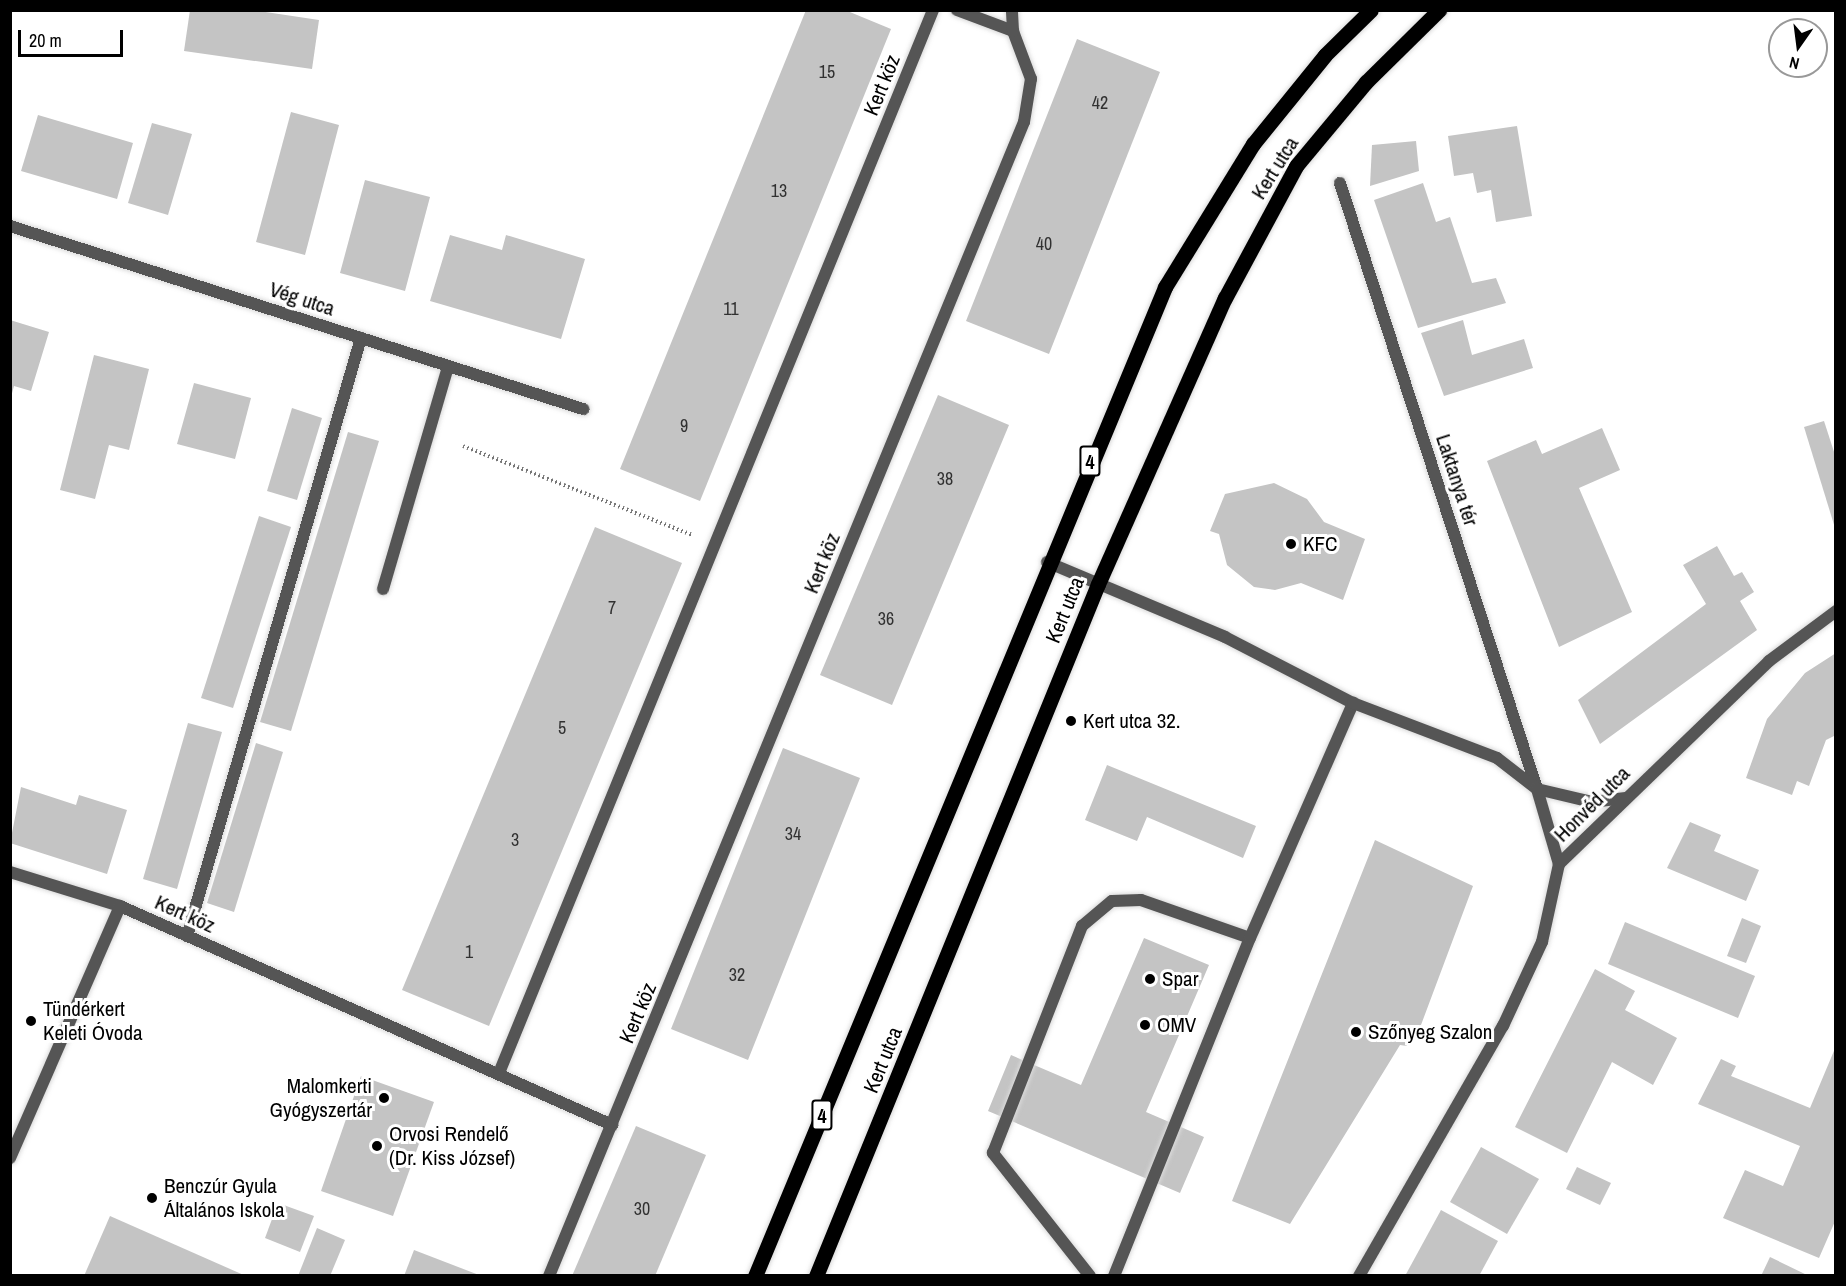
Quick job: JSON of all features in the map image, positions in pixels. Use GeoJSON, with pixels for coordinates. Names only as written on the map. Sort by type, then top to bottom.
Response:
{"type":"FeatureCollection","features":[{"type":"Feature","properties":{"kind":"main road","name":"Kert utca"},"geometry":{"type":"LineString","coordinates":[[756,1274],[1047,562],[1165,287],[1253,144],[1325,55],[1371,10]]}},
{"type":"Feature","properties":{"kind":"main road","name":"Kert utca"},"geometry":{"type":"LineString","coordinates":[[816,1275],[1098,584],[1225,298],[1296,166],[1366,82],[1439,10]]}},
{"type":"Feature","properties":{"kind":"street","name":"Kert köz"},"geometry":{"type":"LineString","coordinates":[[499,1073],[933,10]]}},
{"type":"Feature","properties":{"kind":"street"},"geometry":{"type":"LineString","coordinates":[[957,10],[1013,32]]}},
{"type":"Feature","properties":{"kind":"street","name":"Kert köz"},"geometry":{"type":"LineString","coordinates":[[549,1275],[1024,122],[1031,79],[1013,32],[1012,10]]}},
{"type":"Feature","properties":{"kind":"street","name":"Laktanya tér"},"geometry":{"type":"LineString","coordinates":[[1340,183],[1537,789],[1559,864]]}},
{"type":"Feature","properties":{"kind":"street","name":"Vég utca"},"geometry":{"type":"LineString","coordinates":[[10,226],[583,409]]}},
{"type":"Feature","properties":{"kind":"street"},"geometry":{"type":"LineString","coordinates":[[187,936],[361,338]]}},
{"type":"Feature","properties":{"kind":"street"},"geometry":{"type":"LineString","coordinates":[[383,589],[448,366]]}},
{"type":"Feature","properties":{"kind":"street"},"geometry":{"type":"LineString","coordinates":[[1047,562],[1225,638],[1353,703],[1497,758],[1537,789],[1592,802],[1626,798]]}},
{"type":"Feature","properties":{"kind":"street","name":"Honvéd utca"},"geometry":{"type":"LineString","coordinates":[[1359,1275],[1503,1026],[1542,942],[1559,864],[1769,661],[1836,611]]}},
{"type":"Feature","properties":{"kind":"street"},"geometry":{"type":"LineString","coordinates":[[1114,1275],[1250,938],[1353,703]]}},
{"type":"Feature","properties":{"kind":"street","name":"Kert köz"},"geometry":{"type":"LineString","coordinates":[[10,872],[120,906],[612,1125]]}},
{"type":"Feature","properties":{"kind":"street"},"geometry":{"type":"LineString","coordinates":[[1090,1275],[993,1153],[1082,926],[1112,901],[1141,900],[1250,938]]}},
{"type":"Feature","properties":{"kind":"street"},"geometry":{"type":"LineString","coordinates":[[10,1158],[120,906]]}},
{"type":"Feature","properties":{"kind":"path"},"geometry":{"type":"LineString","coordinates":[[463,447],[716,544]]}},
{"type":"Feature","properties":{"kind":"building"},"geometry":{"type":"Polygon","coordinates":[[[190,10],[253,10],[319,20],[312,69],[184,51],[190,10]]]}},
{"type":"Feature","properties":{"kind":"building"},"geometry":{"type":"Polygon","coordinates":[[[806,10],[845,10],[891,29],[700,501],[620,469],[806,10]]]}},
{"type":"Feature","properties":{"kind":"building"},"geometry":{"type":"Polygon","coordinates":[[[1077,39],[1160,72],[1049,354],[966,321],[1077,39]]]}},
{"type":"Feature","properties":{"kind":"building"},"geometry":{"type":"Polygon","coordinates":[[[291,112],[339,125],[305,255],[256,242],[291,112]]]}},
{"type":"Feature","properties":{"kind":"building"},"geometry":{"type":"Polygon","coordinates":[[[38,115],[133,143],[117,199],[21,171],[38,115]]]}},
{"type":"Feature","properties":{"kind":"building"},"geometry":{"type":"Polygon","coordinates":[[[152,123],[192,134],[168,215],[128,203],[152,123]]]}},
{"type":"Feature","properties":{"kind":"building"},"geometry":{"type":"Polygon","coordinates":[[[1517,126],[1532,216],[1496,222],[1491,190],[1477,193],[1473,173],[1454,176],[1448,136],[1517,126]]]}},
{"type":"Feature","properties":{"kind":"building"},"geometry":{"type":"Polygon","coordinates":[[[1416,141],[1419,171],[1370,186],[1372,145],[1416,141]]]}},
{"type":"Feature","properties":{"kind":"building"},"geometry":{"type":"Polygon","coordinates":[[[365,180],[430,197],[405,291],[340,273],[365,180]]]}},
{"type":"Feature","properties":{"kind":"building"},"geometry":{"type":"Polygon","coordinates":[[[1423,183],[1436,222],[1450,217],[1472,283],[1496,278],[1506,303],[1418,328],[1374,200],[1423,183]]]}},
{"type":"Feature","properties":{"kind":"building"},"geometry":{"type":"Polygon","coordinates":[[[450,235],[502,250],[506,235],[585,259],[561,339],[430,301],[450,235]]]}},
{"type":"Feature","properties":{"kind":"building"},"geometry":{"type":"Polygon","coordinates":[[[10,320],[49,332],[31,391],[14,386],[11,397],[10,320]]]}},
{"type":"Feature","properties":{"kind":"building"},"geometry":{"type":"Polygon","coordinates":[[[1463,320],[1472,355],[1524,339],[1533,368],[1444,396],[1421,333],[1463,320]]]}},
{"type":"Feature","properties":{"kind":"building"},"geometry":{"type":"Polygon","coordinates":[[[94,355],[149,369],[129,450],[109,445],[95,499],[60,490],[94,355]]]}},
{"type":"Feature","properties":{"kind":"building"},"geometry":{"type":"Polygon","coordinates":[[[194,383],[251,398],[235,459],[177,444],[194,383]]]}},
{"type":"Feature","properties":{"kind":"building"},"geometry":{"type":"Polygon","coordinates":[[[938,395],[1009,425],[892,705],[820,675],[938,395]]]}},
{"type":"Feature","properties":{"kind":"building"},"geometry":{"type":"Polygon","coordinates":[[[292,408],[322,418],[297,500],[267,491],[292,408]]]}},
{"type":"Feature","properties":{"kind":"building"},"geometry":{"type":"Polygon","coordinates":[[[1824,421],[1836,458],[1835,528],[1804,427],[1824,421]]]}},
{"type":"Feature","properties":{"kind":"building"},"geometry":{"type":"Polygon","coordinates":[[[1602,428],[1620,470],[1579,488],[1632,612],[1559,647],[1487,461],[1536,440],[1542,454],[1602,428]]]}},
{"type":"Feature","properties":{"kind":"building"},"geometry":{"type":"Polygon","coordinates":[[[348,432],[379,441],[291,731],[260,722],[348,432]]]}},
{"type":"Feature","properties":{"kind":"building","name":"KFC"},"geometry":{"type":"Polygon","coordinates":[[[1274,483],[1307,499],[1324,522],[1365,539],[1343,600],[1301,583],[1275,590],[1254,587],[1227,565],[1219,534],[1210,531],[1225,494],[1274,483]]]}},
{"type":"Feature","properties":{"kind":"building"},"geometry":{"type":"Polygon","coordinates":[[[259,516],[291,527],[233,708],[201,698],[259,516]]]}},
{"type":"Feature","properties":{"kind":"building"},"geometry":{"type":"Polygon","coordinates":[[[595,527],[682,563],[489,1026],[402,990],[595,527]]]}},
{"type":"Feature","properties":{"kind":"building"},"geometry":{"type":"Polygon","coordinates":[[[1717,546],[1734,576],[1742,572],[1754,592],[1740,601],[1757,630],[1600,744],[1578,700],[1706,604],[1683,565],[1717,546]]]}},
{"type":"Feature","properties":{"kind":"building"},"geometry":{"type":"Polygon","coordinates":[[[1836,653],[1836,735],[1826,740],[1809,786],[1797,781],[1792,795],[1746,778],[1767,719],[1805,673],[1836,653]]]}},
{"type":"Feature","properties":{"kind":"building"},"geometry":{"type":"Polygon","coordinates":[[[188,723],[222,732],[177,889],[143,879],[188,723]]]}},
{"type":"Feature","properties":{"kind":"building"},"geometry":{"type":"Polygon","coordinates":[[[256,743],[283,752],[234,912],[207,903],[256,743]]]}},
{"type":"Feature","properties":{"kind":"building"},"geometry":{"type":"Polygon","coordinates":[[[783,748],[860,778],[748,1060],[671,1029],[783,748]]]}},
{"type":"Feature","properties":{"kind":"building"},"geometry":{"type":"Polygon","coordinates":[[[1107,765],[1256,826],[1243,858],[1147,817],[1137,841],[1085,820],[1107,765]]]}},
{"type":"Feature","properties":{"kind":"building"},"geometry":{"type":"Polygon","coordinates":[[[21,787],[76,805],[79,795],[127,810],[107,874],[10,843],[21,787]]]}},
{"type":"Feature","properties":{"kind":"building"},"geometry":{"type":"Polygon","coordinates":[[[1690,822],[1721,835],[1714,851],[1759,870],[1746,901],[1667,868],[1690,822]]]}},
{"type":"Feature","properties":{"kind":"building","name":"Szőnyeg Szalon"},"geometry":{"type":"Polygon","coordinates":[[[1375,840],[1473,886],[1418,1033],[1413,1031],[1407,1046],[1400,1045],[1290,1224],[1232,1201],[1375,840]]]}},
{"type":"Feature","properties":{"kind":"building"},"geometry":{"type":"Polygon","coordinates":[[[1742,918],[1761,926],[1746,963],[1727,956],[1742,918]]]}},
{"type":"Feature","properties":{"kind":"building"},"geometry":{"type":"Polygon","coordinates":[[[1625,922],[1755,976],[1738,1018],[1608,964],[1625,922]]]}},
{"type":"Feature","properties":{"kind":"building"},"geometry":{"type":"Polygon","coordinates":[[[1144,938],[1209,965],[1146,1112],[1204,1137],[1180,1193],[988,1111],[1011,1055],[1081,1085],[1144,938]]]}},
{"type":"Feature","properties":{"kind":"building"},"geometry":{"type":"Polygon","coordinates":[[[1595,969],[1635,991],[1625,1010],[1677,1038],[1653,1085],[1612,1062],[1567,1153],[1515,1127],[1595,969]]]}},
{"type":"Feature","properties":{"kind":"building"},"geometry":{"type":"Polygon","coordinates":[[[1836,1046],[1836,1219],[1819,1258],[1723,1218],[1745,1170],[1783,1186],[1800,1146],[1698,1104],[1721,1059],[1736,1066],[1731,1076],[1810,1108],[1836,1046]]]}},
{"type":"Feature","properties":{"kind":"building","name":"Orvosi Rendelő (Dr. Kiss József)"},"geometry":{"type":"Polygon","coordinates":[[[361,1076],[434,1102],[393,1216],[321,1191],[361,1076]]]}},
{"type":"Feature","properties":{"kind":"building"},"geometry":{"type":"Polygon","coordinates":[[[636,1126],[706,1155],[655,1276],[572,1276],[636,1126]]]}},
{"type":"Feature","properties":{"kind":"building"},"geometry":{"type":"Polygon","coordinates":[[[1481,1147],[1539,1179],[1507,1234],[1450,1202],[1481,1147]]]}},
{"type":"Feature","properties":{"kind":"building"},"geometry":{"type":"Polygon","coordinates":[[[1577,1167],[1611,1183],[1600,1205],[1566,1189],[1577,1167]]]}},
{"type":"Feature","properties":{"kind":"building"},"geometry":{"type":"Polygon","coordinates":[[[278,1203],[314,1216],[300,1252],[265,1238],[278,1203]]]}},
{"type":"Feature","properties":{"kind":"building"},"geometry":{"type":"Polygon","coordinates":[[[1441,1210],[1498,1241],[1479,1276],[1405,1276],[1441,1210]]]}},
{"type":"Feature","properties":{"kind":"building"},"geometry":{"type":"Polygon","coordinates":[[[110,1216],[246,1276],[84,1276],[110,1216]]]}},
{"type":"Feature","properties":{"kind":"building"},"geometry":{"type":"Polygon","coordinates":[[[317,1228],[345,1240],[330,1276],[298,1276],[317,1228]]]}},
{"type":"Feature","properties":{"kind":"building"},"geometry":{"type":"Polygon","coordinates":[[[414,1250],[479,1275],[479,1276],[404,1276],[414,1250]]]}},
{"type":"Feature","properties":{"kind":"building"},"geometry":{"type":"Polygon","coordinates":[[[1770,1257],[1809,1276],[1761,1276],[1770,1257]]]}},
{"type":"Feature","properties":{"kind":"place","name":"KFC"},"geometry":{"type":"Point","coordinates":[1291,544]}},
{"type":"Feature","properties":{"kind":"place","name":"Kert utca 32."},"geometry":{"type":"Point","coordinates":[1071,721]}},
{"type":"Feature","properties":{"kind":"place","name":"Spar"},"geometry":{"type":"Point","coordinates":[1150,979]}},
{"type":"Feature","properties":{"kind":"place","name":"Tündérkert Keleti Óvoda"},"geometry":{"type":"Point","coordinates":[31,1021]}},
{"type":"Feature","properties":{"kind":"place","name":"OMV"},"geometry":{"type":"Point","coordinates":[1145,1025]}},
{"type":"Feature","properties":{"kind":"place","name":"Szőnyeg Szalon"},"geometry":{"type":"Point","coordinates":[1356,1032]}},
{"type":"Feature","properties":{"kind":"place","name":"Malomkerti Gyógyszertár"},"geometry":{"type":"Point","coordinates":[384,1098]}},
{"type":"Feature","properties":{"kind":"place","name":"Orvosi Rendelő (Dr. Kiss József)"},"geometry":{"type":"Point","coordinates":[377,1146]}},
{"type":"Feature","properties":{"kind":"place","name":"Benczúr Gyula Általános Iskola"},"geometry":{"type":"Point","coordinates":[152,1198]}}]}
